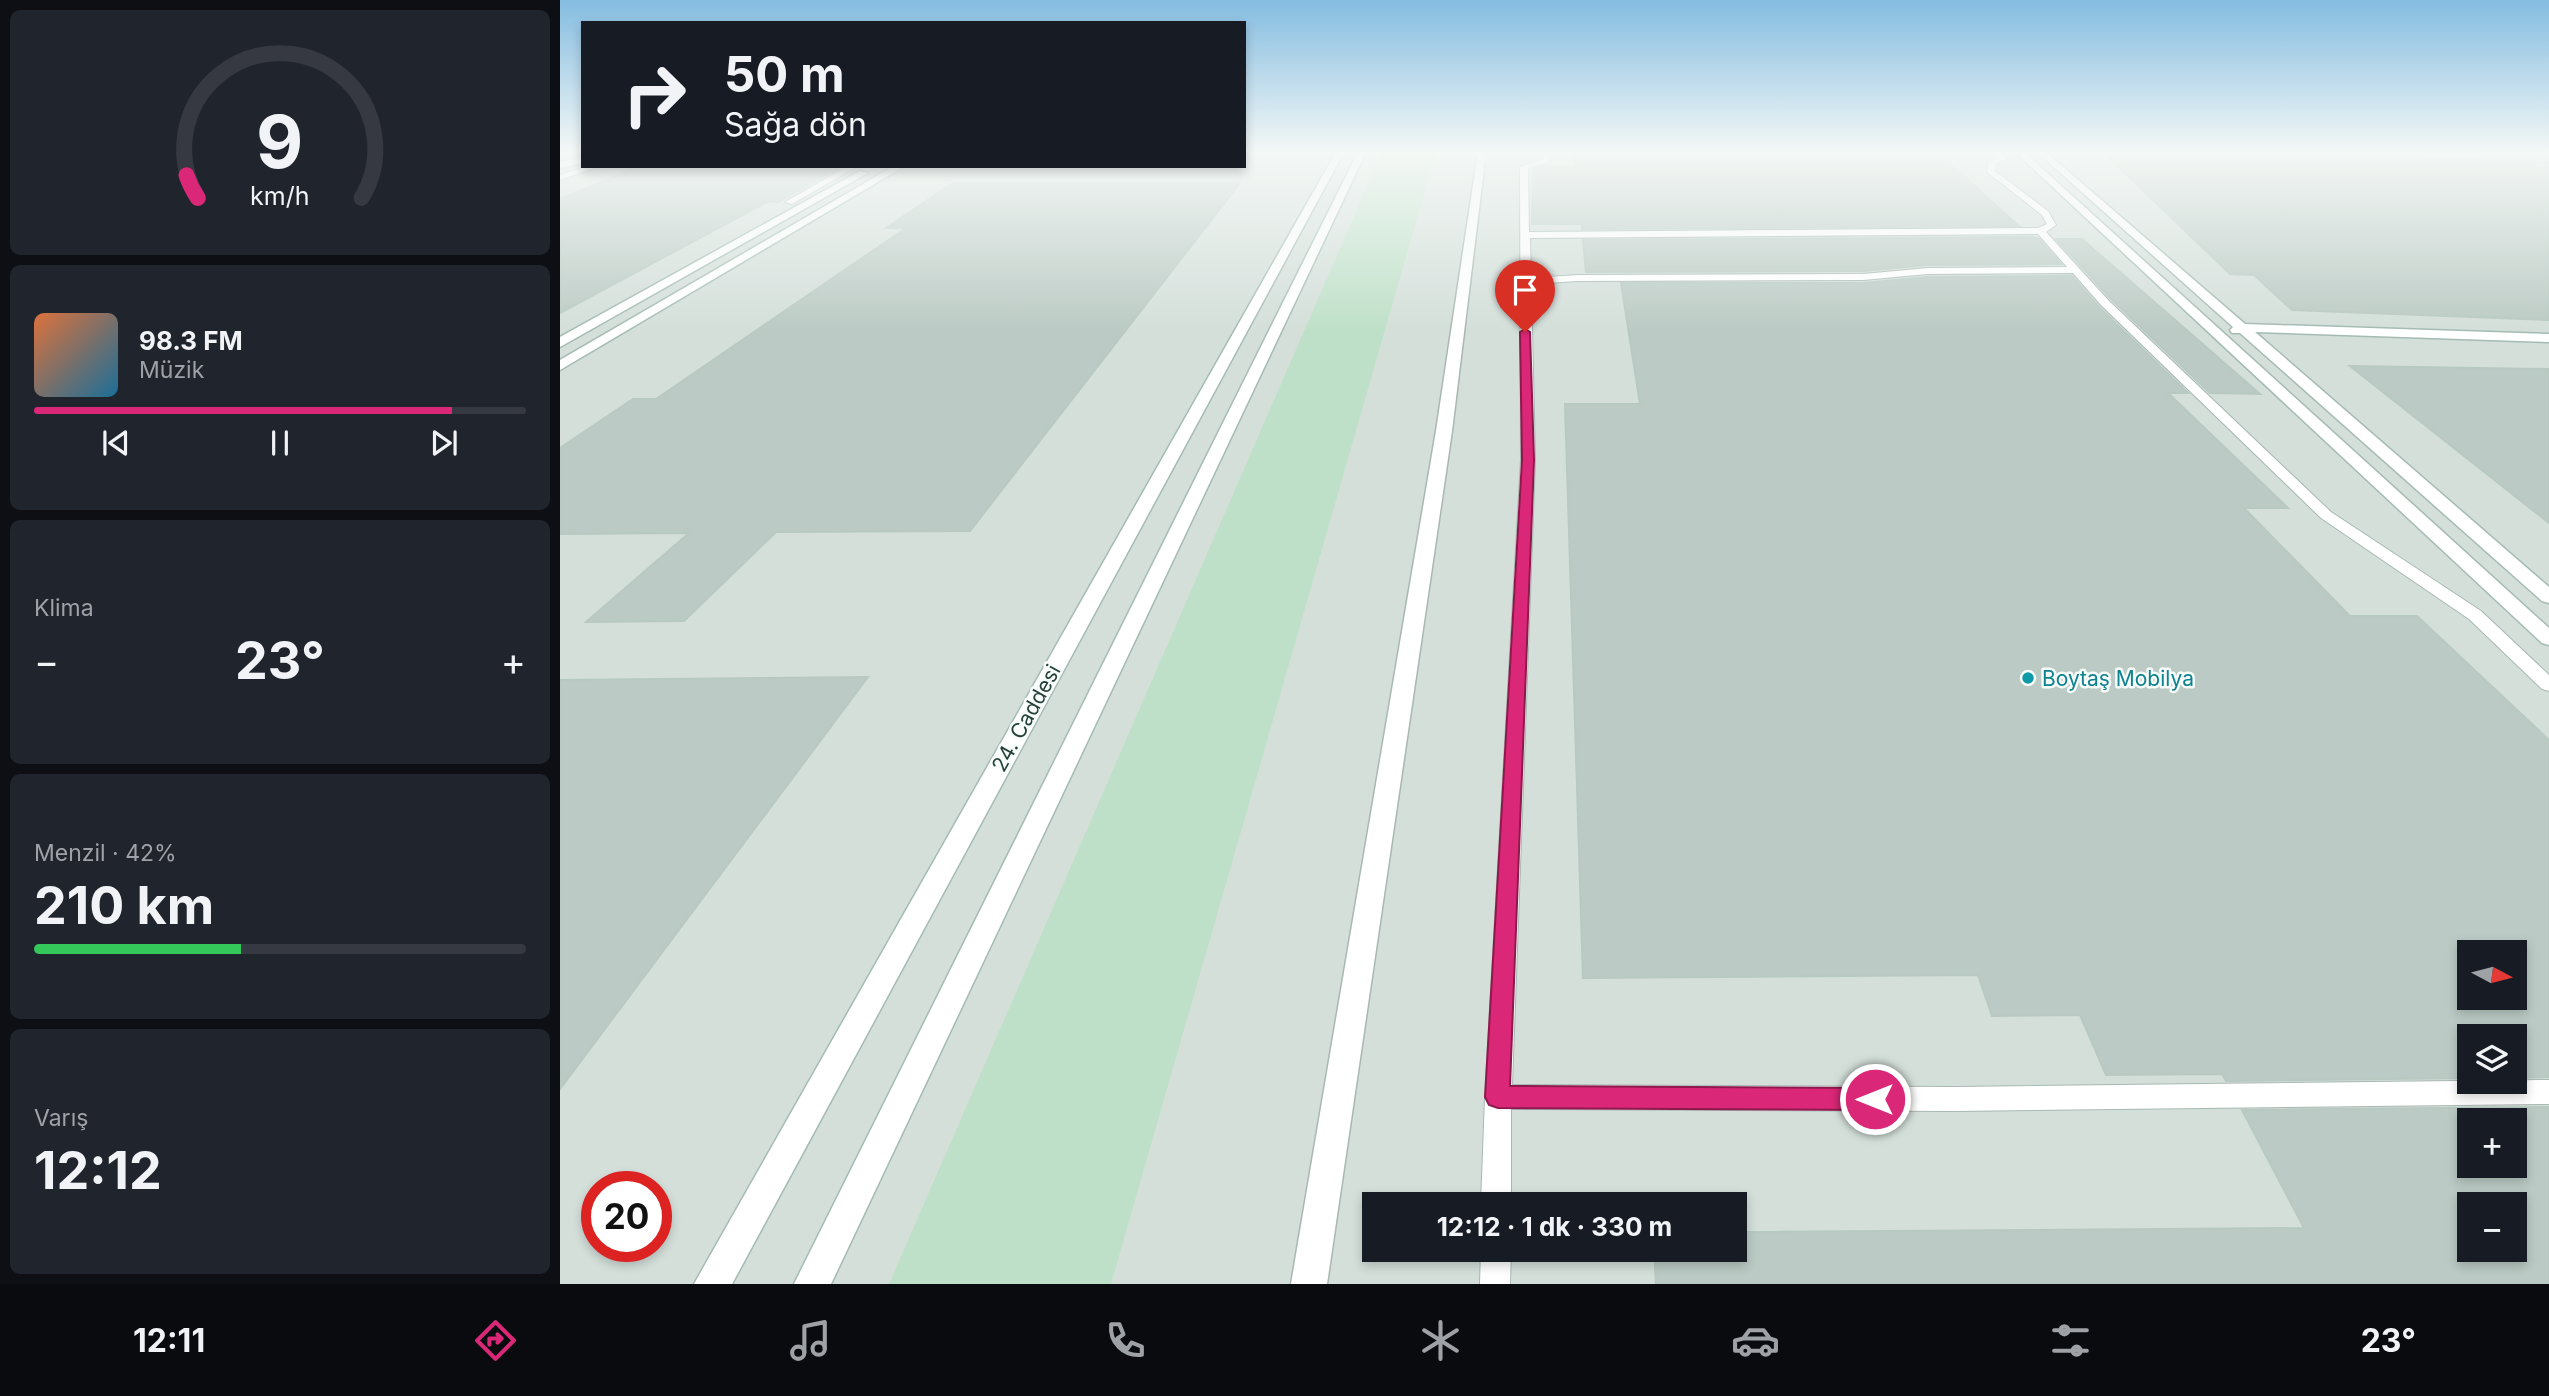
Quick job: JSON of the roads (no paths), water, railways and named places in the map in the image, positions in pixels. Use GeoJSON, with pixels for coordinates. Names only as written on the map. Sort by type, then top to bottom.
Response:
{"type":"FeatureCollection","features":[{"type":"Feature","properties":{"kind":"street"},"geometry":{"type":"LineString","coordinates":[[560,343],[793,212]]}},
{"type":"Feature","properties":{"kind":"street"},"geometry":{"type":"LineString","coordinates":[[560,366],[823,212]]}},
{"type":"Feature","properties":{"kind":"street","name":"24. Caddesi"},"geometry":{"type":"LineString","coordinates":[[712,1284],[1307,212]]}},
{"type":"Feature","properties":{"kind":"street"},"geometry":{"type":"LineString","coordinates":[[812,1284],[1333,212]]}},
{"type":"Feature","properties":{"kind":"street"},"geometry":{"type":"LineString","coordinates":[[1309,1284],[1444,430],[1474,212]]}},
{"type":"Feature","properties":{"kind":"street"},"geometry":{"type":"LineString","coordinates":[[2086,212],[2549,639]]}},
{"type":"Feature","properties":{"kind":"street"},"geometry":{"type":"LineString","coordinates":[[2110,212],[2549,597]]}},
{"type":"Feature","properties":{"kind":"street"},"geometry":{"type":"LineString","coordinates":[[2221,334],[2243,328],[2549,338]]}},
{"type":"Feature","properties":{"kind":"street"},"geometry":{"type":"LineString","coordinates":[[2221,334],[2257,341],[2549,352]]}},
{"type":"Feature","properties":{"kind":"lane"},"geometry":{"type":"LineString","coordinates":[[1496,1192],[1498,1097],[1528,460],[1523,212]]}},
{"type":"Feature","properties":{"kind":"lane"},"geometry":{"type":"LineString","coordinates":[[1523,235],[2040,231],[2052,225],[2044,212]]}},
{"type":"Feature","properties":{"kind":"lane"},"geometry":{"type":"LineString","coordinates":[[2040,231],[2105,303],[2326,515],[2475,615],[2549,685]]}},
{"type":"Feature","properties":{"kind":"lane"},"geometry":{"type":"LineString","coordinates":[[1524,281],[1578,278],[1863,277],[1928,271],[2075,270]]}},
{"type":"Feature","properties":{"kind":"lane"},"geometry":{"type":"LineString","coordinates":[[1498,1097],[1956,1099],[2549,1092]]}},
{"type":"Feature","properties":{"kind":"lane"},"geometry":{"type":"LineString","coordinates":[[1495,1284],[1496,1262]]}},
{"type":"Feature","properties":{"kind":"place","name":"Boytaş Mobilya"},"geometry":{"type":"Point","coordinates":[2028,678]}}]}
